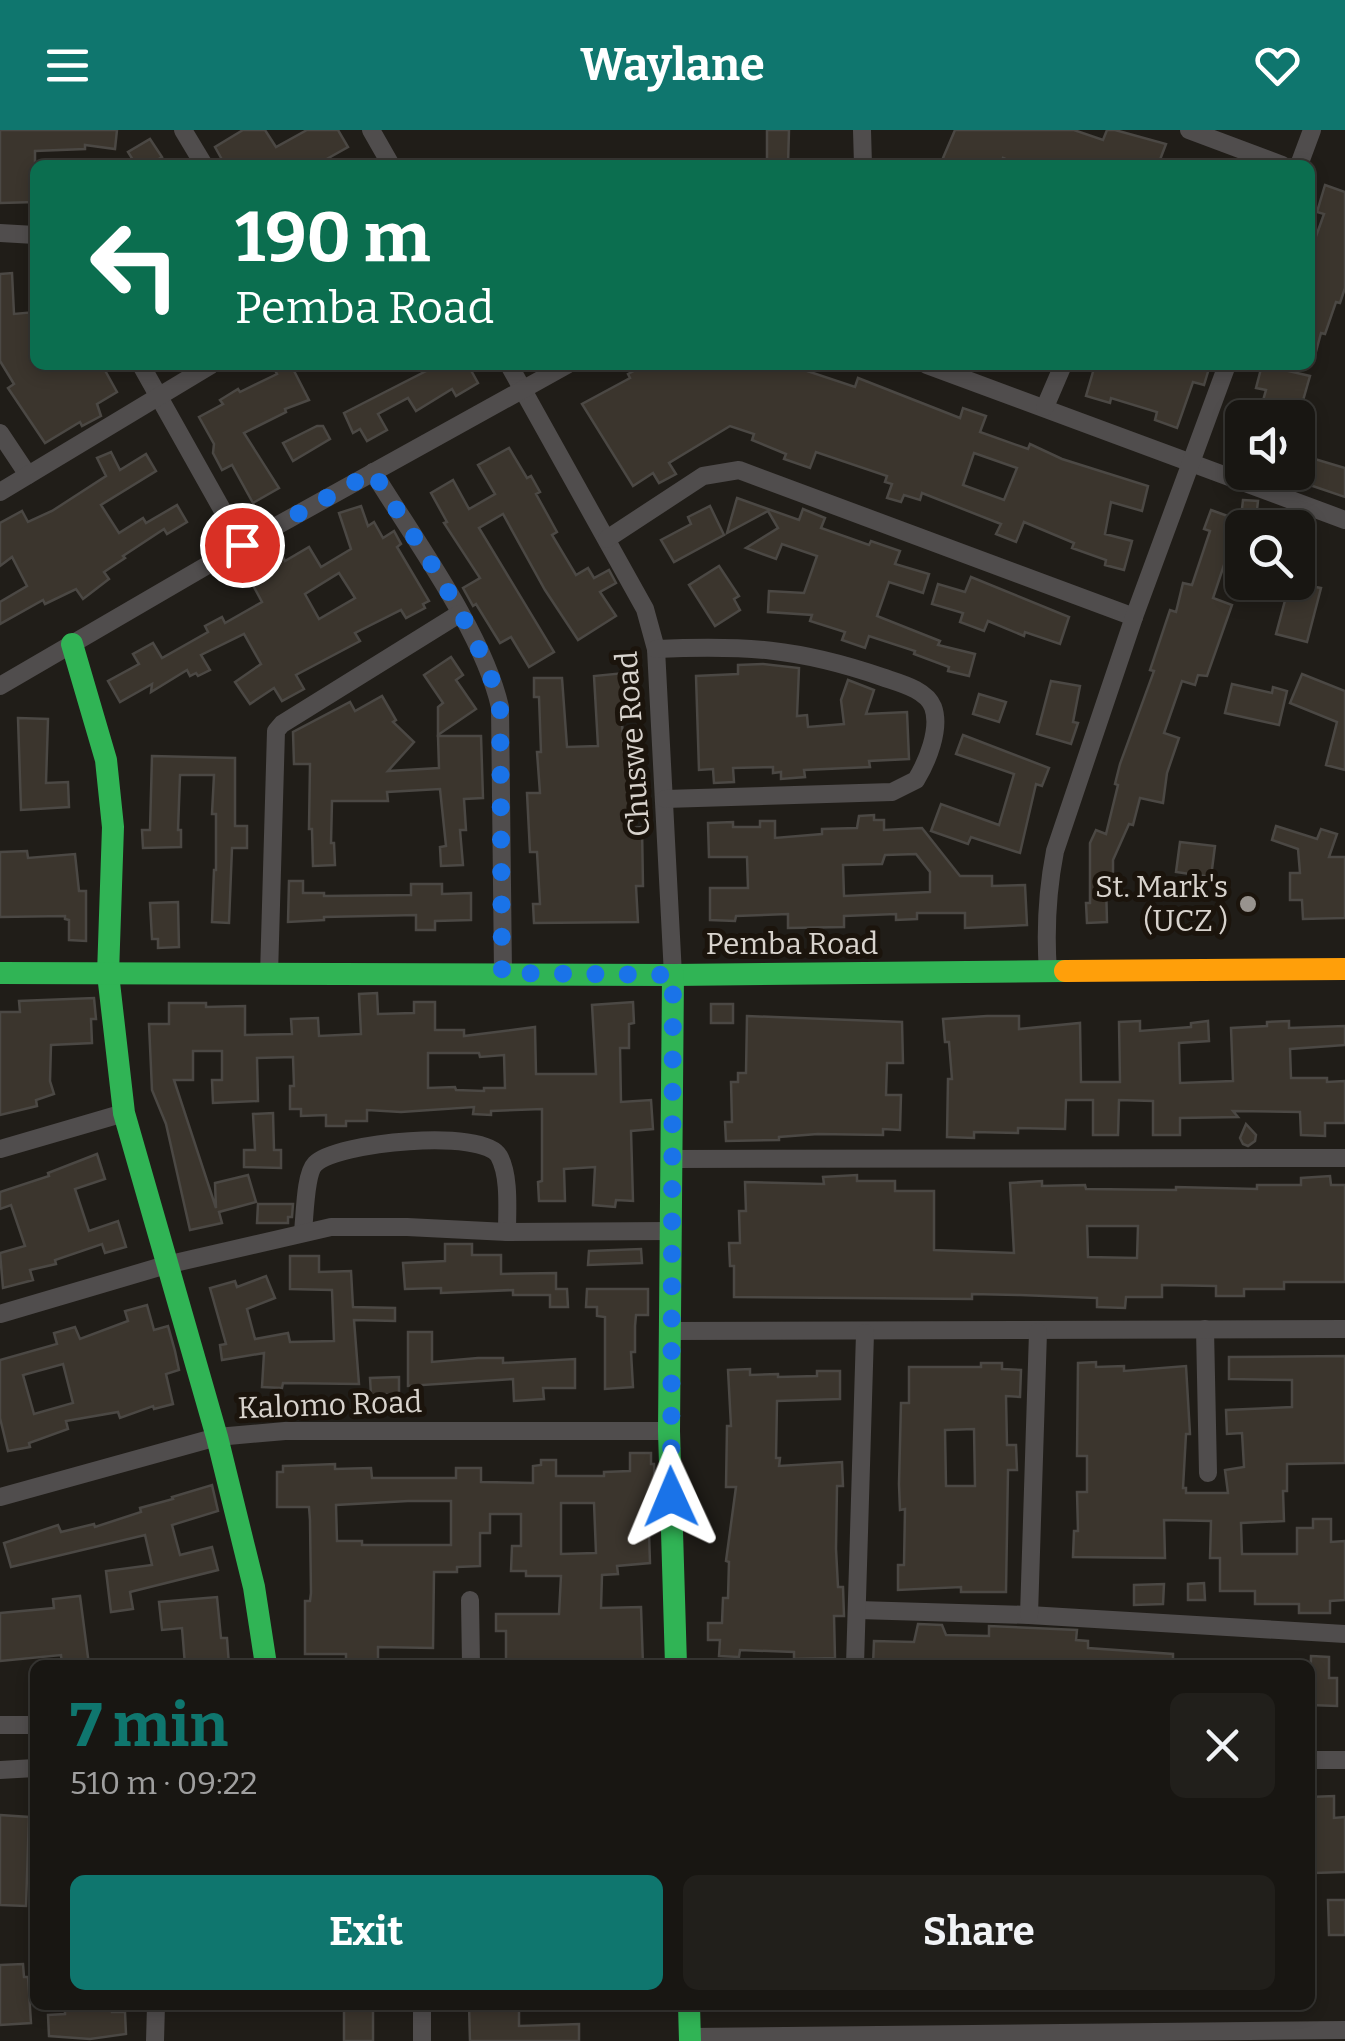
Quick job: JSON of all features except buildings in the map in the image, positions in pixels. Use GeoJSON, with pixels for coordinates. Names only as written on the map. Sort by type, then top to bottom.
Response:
{"type":"FeatureCollection","features":[{"type":"Feature","properties":{"kind":"street"},"geometry":{"type":"LineString","coordinates":[[183,130],[201,160]]}},
{"type":"Feature","properties":{"kind":"street"},"geometry":{"type":"LineString","coordinates":[[371,130],[389,160]]}},
{"type":"Feature","properties":{"kind":"street"},"geometry":{"type":"LineString","coordinates":[[862,130],[862,160]]}},
{"type":"Feature","properties":{"kind":"street"},"geometry":{"type":"LineString","coordinates":[[1189,130],[1269,160]]}},
{"type":"Feature","properties":{"kind":"street"},"geometry":{"type":"LineString","coordinates":[[1301,160],[1312,130]]}},
{"type":"Feature","properties":{"kind":"street"},"geometry":{"type":"LineString","coordinates":[[0,233],[30,235]]}},
{"type":"Feature","properties":{"kind":"street"},"geometry":{"type":"LineString","coordinates":[[144,370],[242,545]]}},
{"type":"Feature","properties":{"kind":"street"},"geometry":{"type":"LineString","coordinates":[[0,492],[202,370]]}},
{"type":"Feature","properties":{"kind":"street","name":"Chuswe Road"},"geometry":{"type":"LineString","coordinates":[[513,370],[645,609],[656,649],[673,975]]}},
{"type":"Feature","properties":{"kind":"street"},"geometry":{"type":"LineString","coordinates":[[0,686],[242,545],[558,370]]}},
{"type":"Feature","properties":{"kind":"street"},"geometry":{"type":"LineString","coordinates":[[940,370],[1345,520]]}},
{"type":"Feature","properties":{"kind":"street"},"geometry":{"type":"LineString","coordinates":[[1045,408],[1061,370]]}},
{"type":"Feature","properties":{"kind":"street"},"geometry":{"type":"LineString","coordinates":[[1048,972],[1045,928],[1055,850],[1224,370]]}},
{"type":"Feature","properties":{"kind":"street"},"geometry":{"type":"LineString","coordinates":[[0,433],[28,475]]}},
{"type":"Feature","properties":{"kind":"street"},"geometry":{"type":"LineString","coordinates":[[608,539],[704,476],[715,471],[740,470],[1134,617]]}},
{"type":"Feature","properties":{"kind":"street"},"geometry":{"type":"LineString","coordinates":[[373,472],[490,671],[500,707],[502,973]]}},
{"type":"Feature","properties":{"kind":"street"},"geometry":{"type":"LineString","coordinates":[[268,975],[276,731],[459,614]]}},
{"type":"Feature","properties":{"kind":"street"},"geometry":{"type":"LineString","coordinates":[[72,644],[106,760],[113,827],[108,974],[124,1113],[217,1438],[254,1586],[265,1660]]}},
{"type":"Feature","properties":{"kind":"street"},"geometry":{"type":"LineString","coordinates":[[656,649],[709,647],[804,653],[921,692],[932,706],[935,722],[932,743],[916,780],[892,792],[664,798]]}},
{"type":"Feature","properties":{"kind":"street","name":"Pemba Road"},"geometry":{"type":"LineString","coordinates":[[0,973],[673,975],[1345,969]]}},
{"type":"Feature","properties":{"kind":"street"},"geometry":{"type":"LineString","coordinates":[[673,975],[669,1431],[676,1660]]}},
{"type":"Feature","properties":{"kind":"street"},"geometry":{"type":"LineString","coordinates":[[0,1148],[124,1113]]}},
{"type":"Feature","properties":{"kind":"street"},"geometry":{"type":"LineString","coordinates":[[304,1232],[310,1170],[317,1161],[359,1145],[464,1140],[490,1147],[500,1158],[508,1232]]}},
{"type":"Feature","properties":{"kind":"street"},"geometry":{"type":"LineString","coordinates":[[672,1159],[1345,1158]]}},
{"type":"Feature","properties":{"kind":"street"},"geometry":{"type":"LineString","coordinates":[[0,1314],[166,1265],[304,1232],[366,1226],[508,1232],[670,1231]]}},
{"type":"Feature","properties":{"kind":"street"},"geometry":{"type":"LineString","coordinates":[[1205,1329],[1208,1473]]}},
{"type":"Feature","properties":{"kind":"street"},"geometry":{"type":"LineString","coordinates":[[669,1331],[1345,1329]]}},
{"type":"Feature","properties":{"kind":"street"},"geometry":{"type":"LineString","coordinates":[[1030,1616],[1038,1332]]}},
{"type":"Feature","properties":{"kind":"street"},"geometry":{"type":"LineString","coordinates":[[855,1660],[865,1333]]}},
{"type":"Feature","properties":{"kind":"street","name":"Kalomo Road"},"geometry":{"type":"LineString","coordinates":[[0,1497],[217,1438],[285,1430],[669,1431]]}},
{"type":"Feature","properties":{"kind":"street"},"geometry":{"type":"LineString","coordinates":[[470,1600],[471,1660]]}},
{"type":"Feature","properties":{"kind":"street"},"geometry":{"type":"LineString","coordinates":[[858,1610],[1345,1634]]}},
{"type":"Feature","properties":{"kind":"street"},"geometry":{"type":"LineString","coordinates":[[0,1725],[30,1726]]}},
{"type":"Feature","properties":{"kind":"street"},"geometry":{"type":"LineString","coordinates":[[1315,1760],[1345,1760]]}},
{"type":"Feature","properties":{"kind":"street"},"geometry":{"type":"LineString","coordinates":[[0,1770],[30,1768]]}},
{"type":"Feature","properties":{"kind":"street"},"geometry":{"type":"LineString","coordinates":[[156,2010],[156,2041]]}},
{"type":"Feature","properties":{"kind":"street"},"geometry":{"type":"LineString","coordinates":[[422,2010],[422,2041]]}},
{"type":"Feature","properties":{"kind":"street"},"geometry":{"type":"LineString","coordinates":[[689,2010],[690,2039],[1345,2030]]}},
{"type":"Feature","properties":{"kind":"traffic: fast"},"geometry":{"type":"LineString","coordinates":[[72,644],[106,760],[113,827],[108,974],[124,1113],[217,1437],[254,1587],[265,1660]]}},
{"type":"Feature","properties":{"kind":"traffic: fast"},"geometry":{"type":"LineString","coordinates":[[0,973],[673,975],[1065,971]]}},
{"type":"Feature","properties":{"kind":"traffic: fast"},"geometry":{"type":"LineString","coordinates":[[673,975],[669,1431],[676,1660]]}},
{"type":"Feature","properties":{"kind":"traffic: fast"},"geometry":{"type":"LineString","coordinates":[[689,2010],[690,2041]]}},
{"type":"Feature","properties":{"kind":"traffic: slow"},"geometry":{"type":"LineString","coordinates":[[1065,971],[1345,969]]}},
{"type":"Feature","properties":{"kind":"place","name":"St. Mark's (UCZ )"},"geometry":{"type":"Point","coordinates":[1248,904]}},
{"type":"Feature","properties":{"kind":"route"},"geometry":{"type":"LineString","coordinates":[[242,545],[373,472],[459,614],[495,686],[500,707],[502,973],[673,975],[671,1497]]}}]}
